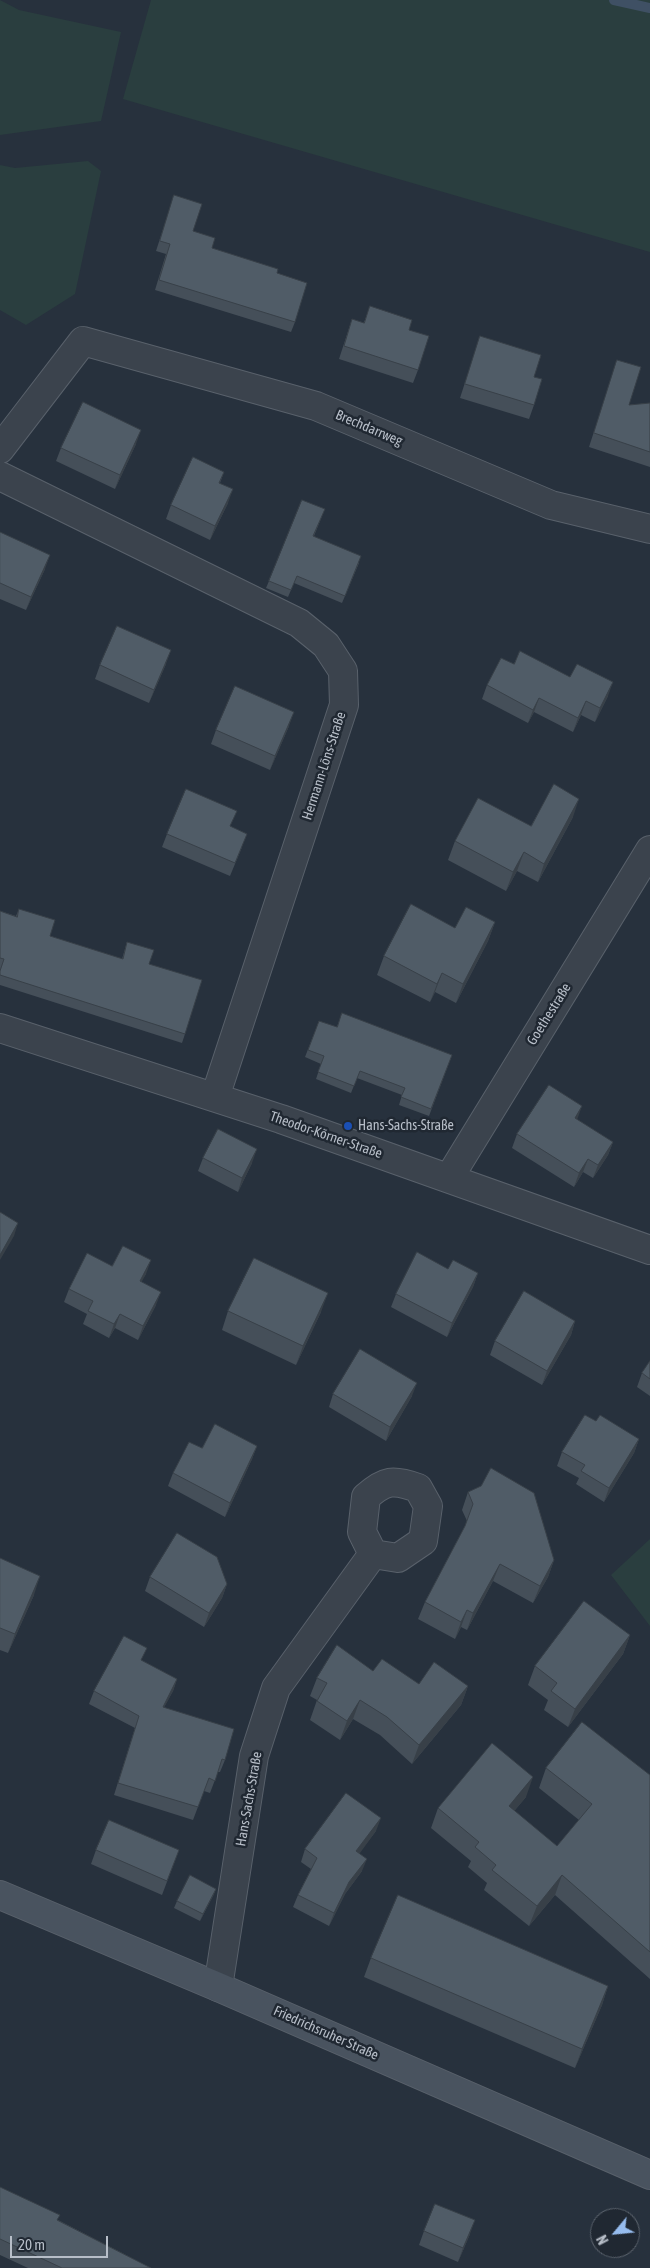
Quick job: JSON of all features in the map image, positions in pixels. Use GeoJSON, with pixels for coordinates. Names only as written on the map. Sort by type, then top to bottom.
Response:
{"type":"FeatureCollection","features":[{"type":"Feature","properties":{"kind":"main road","name":"Friedrichsruher Straße"},"geometry":{"type":"LineString","coordinates":[[0,1895],[218,1987],[650,2175]]}},
{"type":"Feature","properties":{"kind":"street","name":"Brechdarrweg"},"geometry":{"type":"LineString","coordinates":[[0,449],[83,341],[316,406],[551,505],[650,529]]}},
{"type":"Feature","properties":{"kind":"street","name":"Hermann-Löns-Straße"},"geometry":{"type":"LineString","coordinates":[[0,476],[300,623],[326,645],[343,671],[344,705],[214,1097]]}},
{"type":"Feature","properties":{"kind":"street","name":"Goethestraße"},"geometry":{"type":"LineString","coordinates":[[449,1178],[650,850]]}},
{"type":"Feature","properties":{"kind":"street","name":"Theodor-Körner-Straße"},"geometry":{"type":"LineString","coordinates":[[0,1028],[214,1097],[650,1250]]}},
{"type":"Feature","properties":{"kind":"street","name":"Hans-Sachs-Straße"},"geometry":{"type":"LineString","coordinates":[[218,1987],[254,1756],[276,1688],[373,1554]]}},
{"type":"Feature","properties":{"kind":"green space"},"geometry":{"type":"Polygon","coordinates":[[[0,0],[19,10],[121,32],[101,121],[0,135],[0,0]]]}},
{"type":"Feature","properties":{"kind":"green space"},"geometry":{"type":"Polygon","coordinates":[[[151,0],[650,0],[650,252],[123,99],[151,0]]]}},
{"type":"Feature","properties":{"kind":"green space"},"geometry":{"type":"Polygon","coordinates":[[[88,161],[101,171],[75,294],[26,325],[0,310],[0,165],[15,168],[88,161]]]}},
{"type":"Feature","properties":{"kind":"green space"},"geometry":{"type":"Polygon","coordinates":[[[650,1539],[650,1626],[611,1575],[650,1539]]]}},
{"type":"Feature","properties":{"kind":"building"},"geometry":{"type":"Polygon","coordinates":[[[174,195],[202,204],[193,231],[215,238],[212,248],[278,269],[277,273],[307,283],[295,322],[159,280],[170,244],[160,241],[174,195]]]}},
{"type":"Feature","properties":{"kind":"building"},"geometry":{"type":"Polygon","coordinates":[[[370,306],[412,320],[409,330],[429,336],[418,370],[344,346],[352,319],[364,323],[370,306]]]}},
{"type":"Feature","properties":{"kind":"building"},"geometry":{"type":"Polygon","coordinates":[[[480,336],[541,355],[534,377],[542,379],[534,405],[465,384],[480,336]]]}},
{"type":"Feature","properties":{"kind":"building"},"geometry":{"type":"Polygon","coordinates":[[[617,360],[641,367],[629,405],[650,403],[650,452],[594,433],[617,360]]]}},
{"type":"Feature","properties":{"kind":"building"},"geometry":{"type":"Polygon","coordinates":[[[83,402],[141,430],[120,475],[61,448],[83,402]]]}},
{"type":"Feature","properties":{"kind":"building"},"geometry":{"type":"Polygon","coordinates":[[[193,457],[224,472],[219,483],[233,489],[215,526],[171,505],[193,457]]]}},
{"type":"Feature","properties":{"kind":"building"},"geometry":{"type":"Polygon","coordinates":[[[302,500],[325,509],[313,536],[361,556],[345,596],[297,576],[291,590],[269,581],[302,500]]]}},
{"type":"Feature","properties":{"kind":"building"},"geometry":{"type":"Polygon","coordinates":[[[0,532],[50,555],[31,597],[0,583],[0,532]]]}},
{"type":"Feature","properties":{"kind":"building"},"geometry":{"type":"Polygon","coordinates":[[[117,626],[171,650],[154,690],[100,665],[117,626]]]}},
{"type":"Feature","properties":{"kind":"building"},"geometry":{"type":"Polygon","coordinates":[[[520,651],[570,677],[577,664],[613,682],[600,708],[586,701],[578,718],[539,698],[533,710],[487,685],[501,658],[514,664],[520,651]]]}},
{"type":"Feature","properties":{"kind":"building"},"geometry":{"type":"Polygon","coordinates":[[[235,686],[294,712],[275,756],[216,730],[235,686]]]}},
{"type":"Feature","properties":{"kind":"building"},"geometry":{"type":"Polygon","coordinates":[[[554,784],[579,799],[544,864],[524,852],[513,872],[455,841],[478,798],[531,826],[554,784]]]}},
{"type":"Feature","properties":{"kind":"building"},"geometry":{"type":"Polygon","coordinates":[[[186,789],[237,811],[230,826],[247,834],[235,863],[167,834],[186,789]]]}},
{"type":"Feature","properties":{"kind":"building"},"geometry":{"type":"Polygon","coordinates":[[[411,904],[455,928],[466,907],[495,922],[463,984],[442,973],[437,984],[384,956],[411,904]]]}},
{"type":"Feature","properties":{"kind":"building"},"geometry":{"type":"Polygon","coordinates":[[[19,909],[55,920],[50,936],[123,959],[127,942],[154,950],[149,964],[202,980],[185,1034],[0,975],[4,959],[0,958],[0,911],[17,917],[19,909]]]}},
{"type":"Feature","properties":{"kind":"building"},"geometry":{"type":"Polygon","coordinates":[[[342,1013],[452,1055],[431,1109],[401,1097],[405,1088],[360,1071],[354,1086],[318,1072],[324,1056],[308,1050],[319,1021],[337,1027],[342,1013]]]}},
{"type":"Feature","properties":{"kind":"building"},"geometry":{"type":"Polygon","coordinates":[[[549,1085],[582,1106],[575,1118],[613,1142],[598,1165],[588,1159],[579,1173],[517,1134],[549,1085]]]}},
{"type":"Feature","properties":{"kind":"building"},"geometry":{"type":"Polygon","coordinates":[[[218,1129],[257,1149],[242,1178],[203,1158],[218,1129]]]}},
{"type":"Feature","properties":{"kind":"building"},"geometry":{"type":"Polygon","coordinates":[[[0,1212],[18,1223],[0,1255],[0,1212]]]}},
{"type":"Feature","properties":{"kind":"building"},"geometry":{"type":"Polygon","coordinates":[[[123,1246],[151,1260],[140,1281],[161,1292],[143,1326],[120,1314],[114,1324],[88,1311],[93,1301],[69,1289],[87,1253],[112,1266],[123,1246]]]}},
{"type":"Feature","properties":{"kind":"building"},"geometry":{"type":"Polygon","coordinates":[[[417,1252],[448,1269],[453,1260],[478,1273],[452,1323],[396,1294],[417,1252]]]}},
{"type":"Feature","properties":{"kind":"building"},"geometry":{"type":"Polygon","coordinates":[[[254,1258],[328,1293],[303,1346],[228,1311],[254,1258]]]}},
{"type":"Feature","properties":{"kind":"building"},"geometry":{"type":"Polygon","coordinates":[[[524,1291],[575,1321],[547,1371],[495,1341],[524,1291]]]}},
{"type":"Feature","properties":{"kind":"building"},"geometry":{"type":"Polygon","coordinates":[[[360,1349],[417,1383],[390,1427],[333,1394],[360,1349]]]}},
{"type":"Feature","properties":{"kind":"building"},"geometry":{"type":"Polygon","coordinates":[[[650,1361],[650,1379],[642,1373],[650,1361]]]}},
{"type":"Feature","properties":{"kind":"building"},"geometry":{"type":"Polygon","coordinates":[[[585,1415],[596,1421],[600,1415],[639,1439],[609,1488],[581,1471],[585,1465],[562,1452],[585,1415]]]}},
{"type":"Feature","properties":{"kind":"building"},"geometry":{"type":"Polygon","coordinates":[[[215,1424],[257,1446],[230,1503],[173,1473],[189,1442],[202,1448],[215,1424]]]}},
{"type":"Feature","properties":{"kind":"building"},"geometry":{"type":"Polygon","coordinates":[[[491,1468],[534,1493],[554,1560],[540,1586],[500,1564],[473,1613],[467,1610],[461,1622],[425,1602],[465,1526],[473,1504],[468,1492],[481,1486],[491,1468]]]}},
{"type":"Feature","properties":{"kind":"building"},"geometry":{"type":"Polygon","coordinates":[[[177,1533],[217,1557],[227,1584],[209,1613],[150,1577],[177,1533]]]}},
{"type":"Feature","properties":{"kind":"building"},"geometry":{"type":"Polygon","coordinates":[[[0,1558],[40,1576],[15,1634],[0,1628],[0,1558]]]}},
{"type":"Feature","properties":{"kind":"building"},"geometry":{"type":"Polygon","coordinates":[[[584,1601],[630,1635],[575,1709],[551,1691],[557,1683],[535,1666],[584,1601]]]}},
{"type":"Feature","properties":{"kind":"building"},"geometry":{"type":"Polygon","coordinates":[[[124,1636],[147,1648],[141,1660],[177,1679],[163,1707],[234,1729],[225,1760],[222,1759],[215,1781],[209,1778],[198,1807],[118,1783],[139,1716],[94,1691],[124,1636]]]}},
{"type":"Feature","properties":{"kind":"building"},"geometry":{"type":"Polygon","coordinates":[[[337,1645],[373,1671],[382,1659],[419,1684],[434,1662],[468,1686],[419,1745],[387,1717],[360,1700],[347,1721],[317,1701],[327,1683],[317,1678],[337,1645]]]}},
{"type":"Feature","properties":{"kind":"building"},"geometry":{"type":"Polygon","coordinates":[[[582,1722],[650,1775],[650,1952],[562,1875],[537,1906],[492,1870],[496,1865],[475,1847],[479,1842],[438,1808],[492,1743],[533,1777],[509,1806],[557,1846],[592,1804],[546,1768],[582,1722]]]}},
{"type":"Feature","properties":{"kind":"building"},"geometry":{"type":"Polygon","coordinates":[[[346,1793],[381,1818],[356,1851],[367,1859],[349,1882],[334,1913],[298,1895],[317,1858],[305,1849],[346,1793]]]}},
{"type":"Feature","properties":{"kind":"building"},"geometry":{"type":"Polygon","coordinates":[[[109,1820],[179,1850],[167,1881],[96,1850],[109,1820]]]}},
{"type":"Feature","properties":{"kind":"building"},"geometry":{"type":"Polygon","coordinates":[[[190,1875],[216,1889],[203,1914],[177,1901],[190,1875]]]}},
{"type":"Feature","properties":{"kind":"building"},"geometry":{"type":"Polygon","coordinates":[[[398,1895],[608,1986],[582,2049],[371,1958],[398,1895]]]}},
{"type":"Feature","properties":{"kind":"building"},"geometry":{"type":"Polygon","coordinates":[[[0,2187],[60,2215],[57,2220],[151,2268],[62,2268],[0,2239],[0,2187]]]}},
{"type":"Feature","properties":{"kind":"building"},"geometry":{"type":"Polygon","coordinates":[[[435,2204],[475,2220],[463,2248],[424,2231],[435,2204]]]}},
{"type":"Feature","properties":{"kind":"waterway"},"geometry":{"type":"LineString","coordinates":[[614,0],[650,8]]}},
{"type":"Feature","properties":{"kind":"place","name":"Hans-Sachs-Straße"},"geometry":{"type":"Point","coordinates":[348,1126]}}]}
